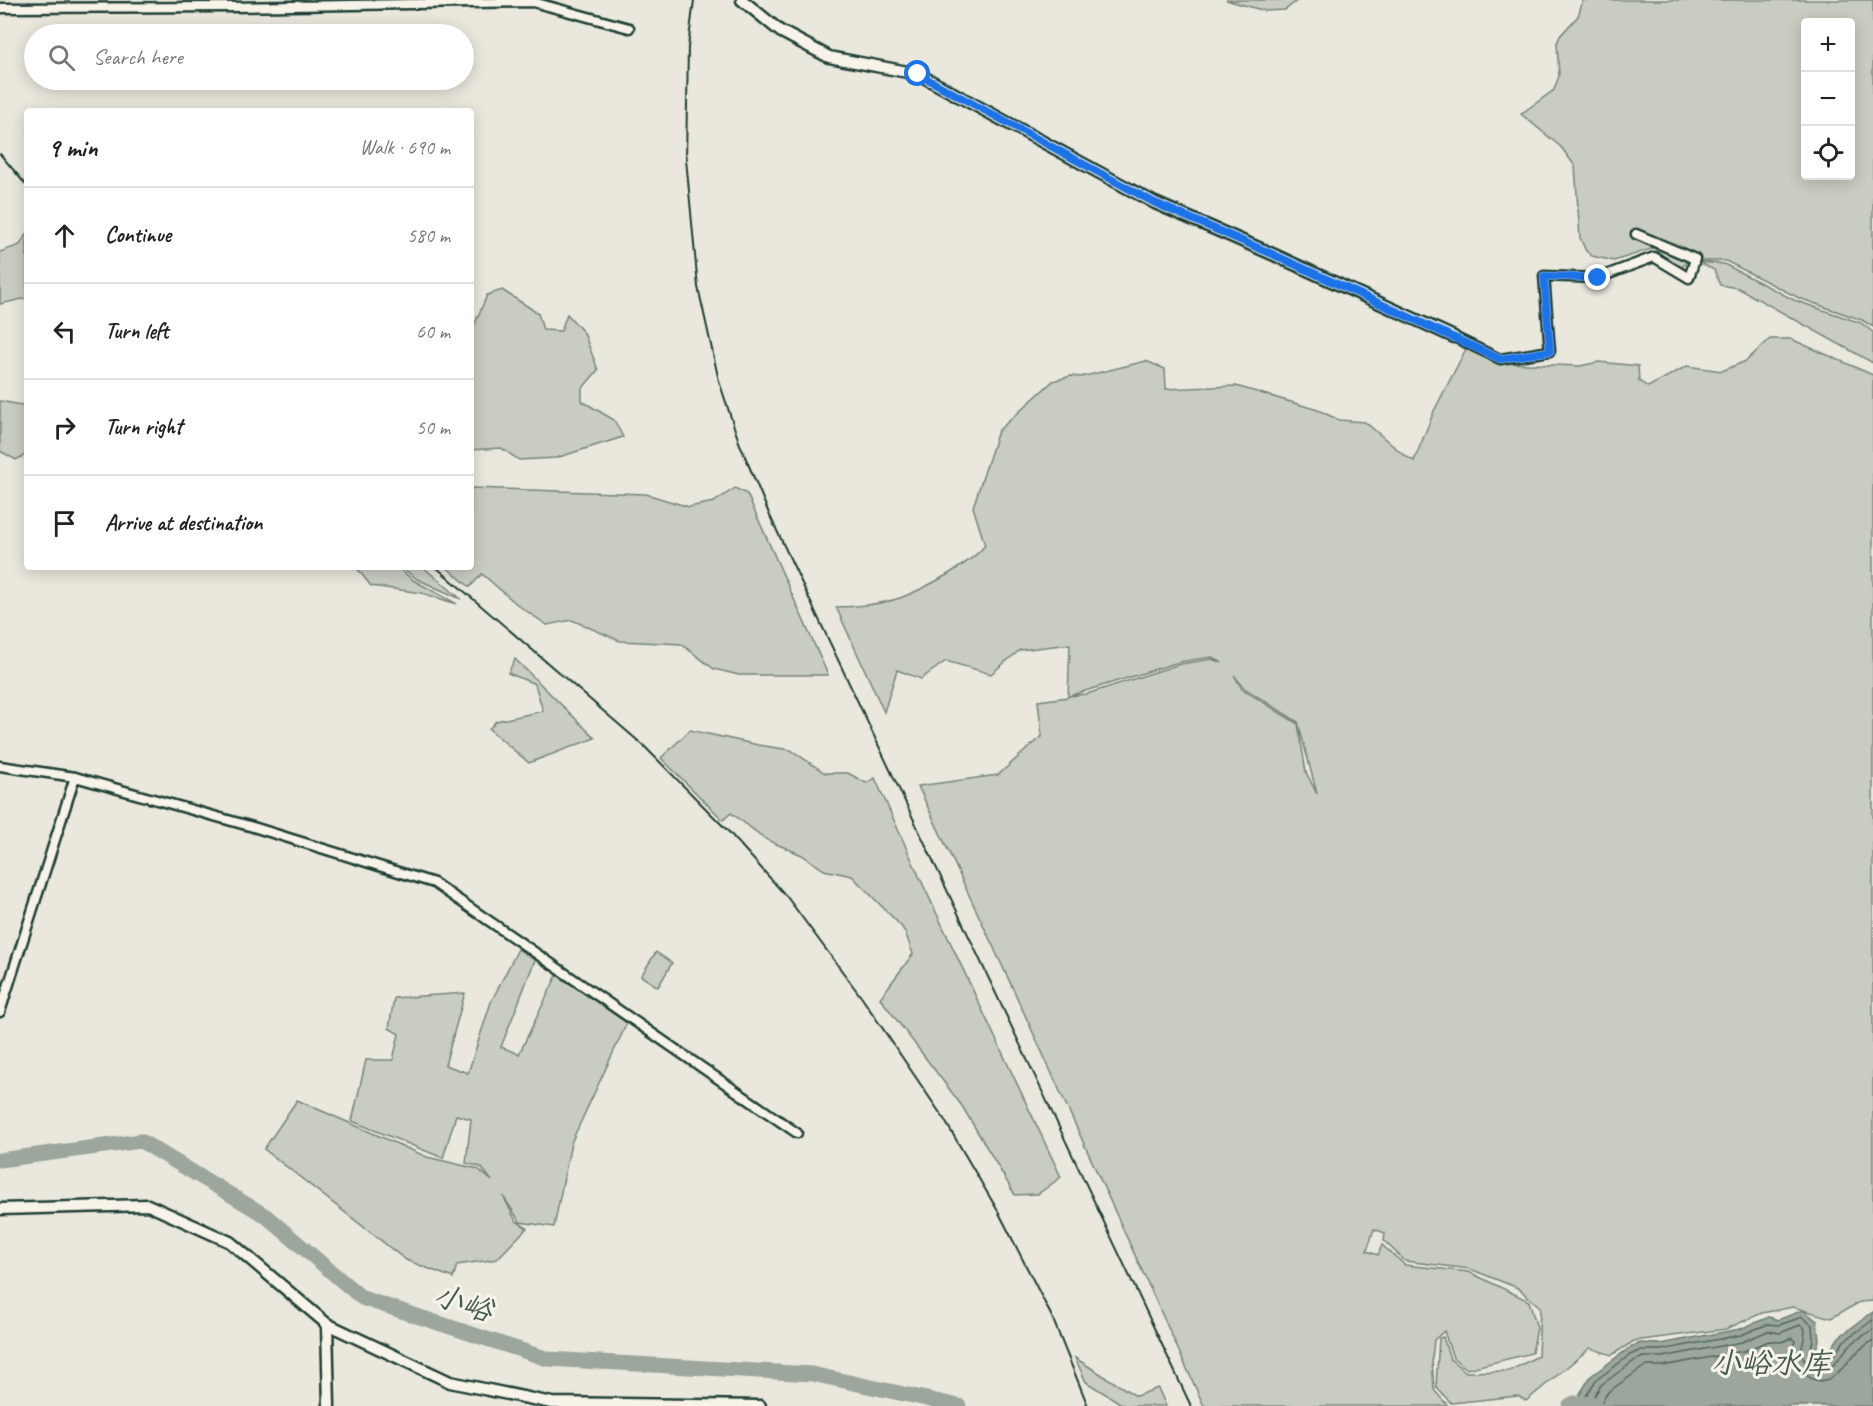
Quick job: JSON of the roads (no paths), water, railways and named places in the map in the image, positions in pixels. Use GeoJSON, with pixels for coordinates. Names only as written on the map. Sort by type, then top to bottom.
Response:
{"type":"FeatureCollection","features":[{"type":"Feature","properties":{"kind":"street"},"geometry":{"type":"LineString","coordinates":[[742,0],[780,31],[829,57],[918,74],[1155,203],[1270,253],[1500,359],[1550,351],[1544,276],[1598,278],[1654,257],[1689,278],[1695,259],[1636,234]]}},
{"type":"Feature","properties":{"kind":"street"},"geometry":{"type":"LineString","coordinates":[[0,8],[533,2],[629,28]]}},
{"type":"Feature","properties":{"kind":"street"},"geometry":{"type":"LineString","coordinates":[[0,766],[75,777],[253,827],[434,883],[797,1133]]}},
{"type":"Feature","properties":{"kind":"street"},"geometry":{"type":"LineString","coordinates":[[0,1012],[75,777]]}},
{"type":"Feature","properties":{"kind":"street"},"geometry":{"type":"LineString","coordinates":[[0,1209],[148,1205],[230,1242],[327,1324],[450,1382],[552,1403],[760,1406]]}},
{"type":"Feature","properties":{"kind":"street"},"geometry":{"type":"LineString","coordinates":[[327,1324],[329,1406]]}},
{"type":"Feature","properties":{"kind":"water","name":"小峪水库"},"geometry":{"type":"Polygon","coordinates":[[[1803,1310],[1817,1321],[1819,1340],[1815,1352],[1821,1358],[1829,1352],[1839,1337],[1873,1312],[1873,1406],[1575,1406],[1574,1403],[1591,1376],[1640,1343],[1660,1344],[1740,1329],[1769,1317],[1778,1320],[1803,1310]]]}},
{"type":"Feature","properties":{"kind":"waterway","name":"小峪"},"geometry":{"type":"LineString","coordinates":[[0,1160],[141,1141],[266,1216],[362,1298],[548,1359],[812,1374],[959,1406]]}},
{"type":"Feature","properties":{"kind":"waterway","name":"小峪"},"geometry":{"type":"LineString","coordinates":[[1569,1406],[1574,1403],[1594,1404]]}},
{"type":"Feature","properties":{"kind":"railway"},"geometry":{"type":"LineString","coordinates":[[694,0],[688,47],[686,159],[698,287],[719,381],[739,442],[770,516],[1191,1406]]}},
{"type":"Feature","properties":{"kind":"railway"},"geometry":{"type":"LineString","coordinates":[[0,154],[24,182]]}},
{"type":"Feature","properties":{"kind":"railway"},"geometry":{"type":"LineString","coordinates":[[439,570],[644,746],[728,831],[787,897],[862,998],[944,1119],[998,1211],[1052,1317],[1088,1406]]}}]}
